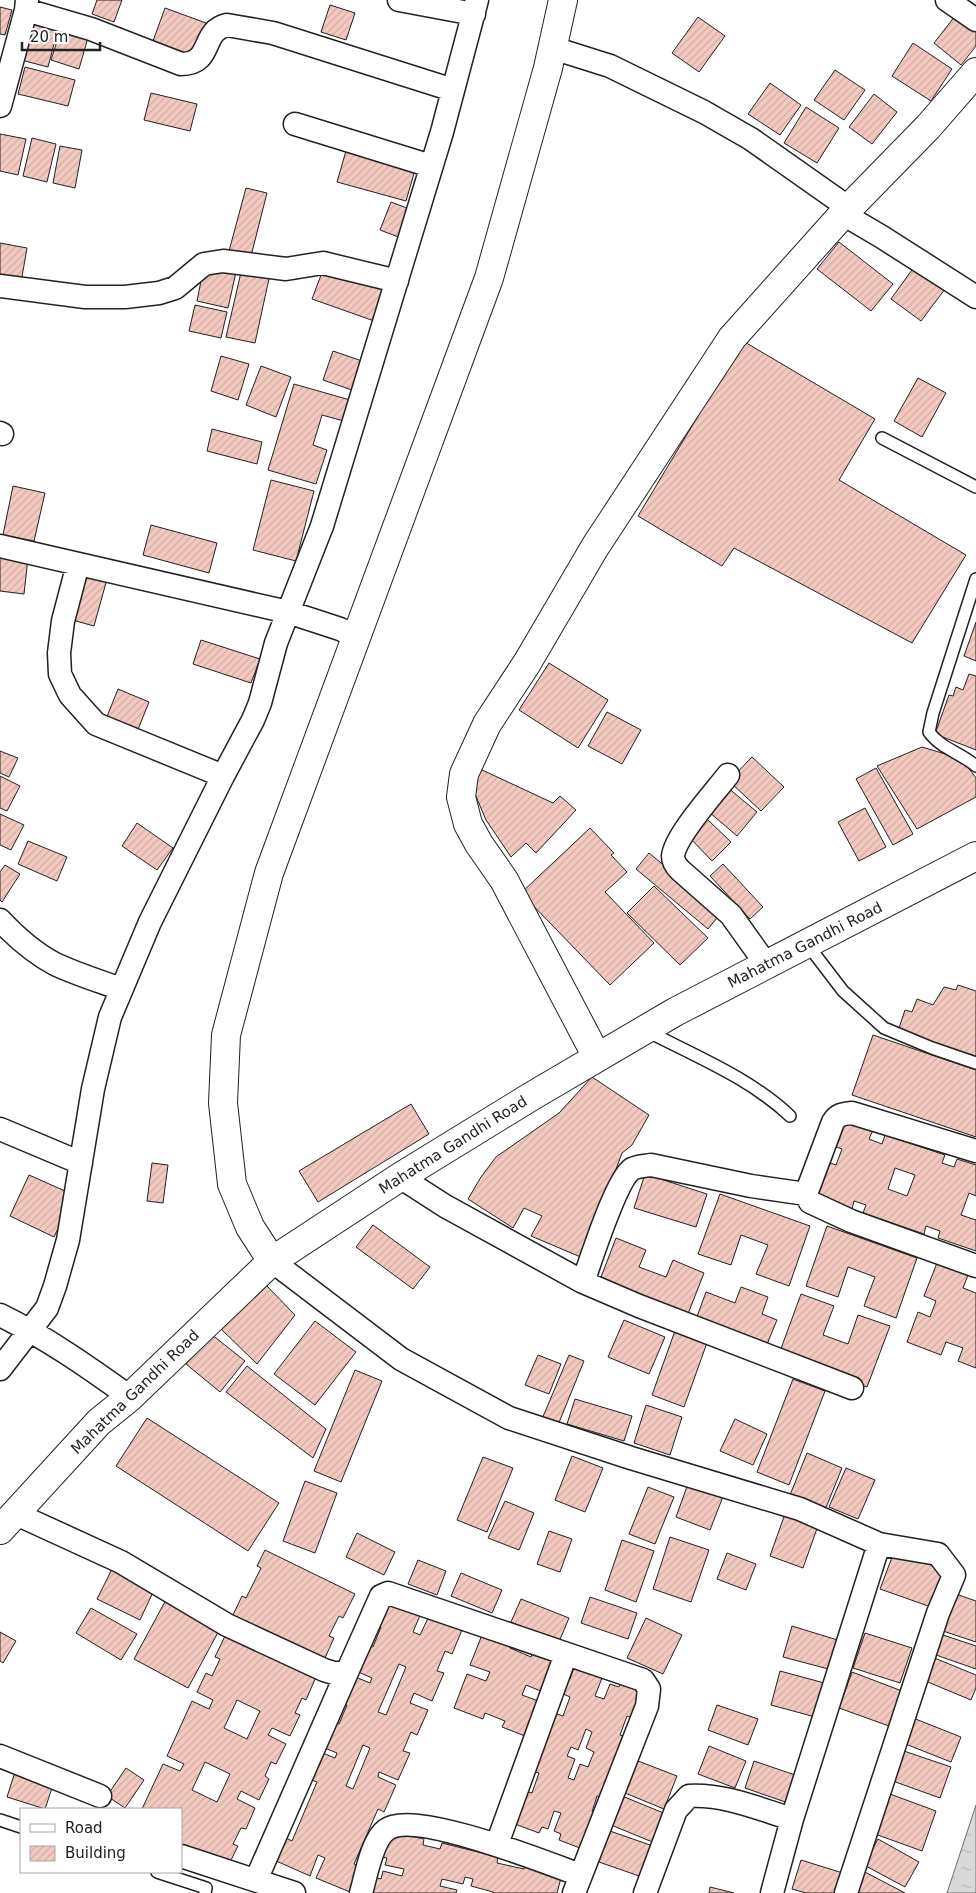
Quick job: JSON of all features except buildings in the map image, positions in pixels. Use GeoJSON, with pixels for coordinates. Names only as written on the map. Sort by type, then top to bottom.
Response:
{"type":"FeatureCollection","features":[{"type":"Feature","properties":{"kind":"main road"},"geometry":{"type":"LineString","coordinates":[[272,1261],[250,1227],[232,1184],[223,1103],[226,1035],[269,873],[349,633],[489,278],[553,48],[564,0]]}},
{"type":"Feature","properties":{"kind":"main road"},"geometry":{"type":"LineString","coordinates":[[597,1057],[504,880],[479,844],[468,824],[461,797],[464,774],[487,724],[527,663],[595,546],[732,338],[846,211],[928,127],[976,72]]}},
{"type":"Feature","properties":{"kind":"main road","name":"Mahatma Gandhi Road"},"geometry":{"type":"LineString","coordinates":[[7,1522],[99,1422],[130,1397],[272,1261],[400,1177],[597,1057],[675,1012],[976,856]]}},
{"type":"Feature","properties":{"kind":"street"},"geometry":{"type":"LineString","coordinates":[[0,1369],[35,1333],[55,1286],[68,1240],[93,1088],[103,1039],[110,1017],[150,922],[260,704],[276,643],[293,614],[322,526],[431,166],[475,7],[399,0]]}},
{"type":"Feature","properties":{"kind":"street"},"geometry":{"type":"LineString","coordinates":[[947,0],[976,20]]}},
{"type":"Feature","properties":{"kind":"street"},"geometry":{"type":"LineString","coordinates":[[0,106],[26,5],[62,9],[91,29],[181,64],[191,64],[199,60],[212,34],[220,26],[227,25],[273,33],[453,90]]}},
{"type":"Feature","properties":{"kind":"street"},"geometry":{"type":"LineString","coordinates":[[553,48],[610,66],[704,112],[751,139],[846,211],[976,297]]}},
{"type":"Feature","properties":{"kind":"street"},"geometry":{"type":"LineString","coordinates":[[295,124],[431,166]]}},
{"type":"Feature","properties":{"kind":"street"},"geometry":{"type":"LineString","coordinates":[[0,286],[85,297],[125,297],[159,293],[175,288],[204,264],[223,261],[286,268],[323,263],[396,281]]}},
{"type":"Feature","properties":{"kind":"street"},"geometry":{"type":"LineString","coordinates":[[0,546],[293,614],[349,633]]}},
{"type":"Feature","properties":{"kind":"street"},"geometry":{"type":"LineString","coordinates":[[78,564],[63,621],[59,653],[60,674],[70,695],[96,724],[222,776]]}},
{"type":"Feature","properties":{"kind":"street"},"geometry":{"type":"LineString","coordinates":[[728,775],[686,829],[675,849],[673,857],[675,864],[680,870],[731,915],[766,964]]}},
{"type":"Feature","properties":{"kind":"street"},"geometry":{"type":"LineString","coordinates":[[0,920],[13,935],[32,950],[55,964],[121,989]]}},
{"type":"Feature","properties":{"kind":"street"},"geometry":{"type":"LineString","coordinates":[[976,1151],[852,1113],[838,1115],[833,1122],[806,1194],[810,1202],[851,1221],[976,1266]]}},
{"type":"Feature","properties":{"kind":"street"},"geometry":{"type":"LineString","coordinates":[[0,1130],[81,1163]]}},
{"type":"Feature","properties":{"kind":"street"},"geometry":{"type":"LineString","coordinates":[[583,1282],[617,1191],[630,1170],[638,1166],[651,1165],[751,1186],[806,1194]]}},
{"type":"Feature","properties":{"kind":"street"},"geometry":{"type":"LineString","coordinates":[[400,1177],[445,1206],[583,1282],[852,1388]]}},
{"type":"Feature","properties":{"kind":"street"},"geometry":{"type":"LineString","coordinates":[[272,1261],[401,1359],[509,1418],[631,1458],[800,1509],[879,1544],[938,1554],[954,1575],[938,1614],[846,1893]]}},
{"type":"Feature","properties":{"kind":"street"},"geometry":{"type":"LineString","coordinates":[[0,1315],[73,1356],[130,1397]]}},
{"type":"Feature","properties":{"kind":"street"},"geometry":{"type":"LineString","coordinates":[[7,1522],[121,1562],[227,1625],[324,1670],[338,1674],[348,1670]]}},
{"type":"Feature","properties":{"kind":"street"},"geometry":{"type":"LineString","coordinates":[[772,1893],[792,1820],[879,1544]]}},
{"type":"Feature","properties":{"kind":"street"},"geometry":{"type":"LineString","coordinates":[[246,1883],[348,1670],[381,1596],[388,1593],[643,1680],[649,1689],[647,1706],[577,1884],[497,1844],[417,1825],[401,1824],[387,1828],[378,1837],[361,1893]]}},
{"type":"Feature","properties":{"kind":"street"},"geometry":{"type":"LineString","coordinates":[[497,1844],[566,1654]]}},
{"type":"Feature","properties":{"kind":"street"},"geometry":{"type":"LineString","coordinates":[[0,1756],[100,1796]]}},
{"type":"Feature","properties":{"kind":"street"},"geometry":{"type":"LineString","coordinates":[[645,1893],[676,1810],[689,1796],[705,1795],[728,1799],[792,1820]]}},
{"type":"Feature","properties":{"kind":"street"},"geometry":{"type":"LineString","coordinates":[[182,1856],[246,1883],[294,1893]]}},
{"type":"Feature","properties":{"kind":"lane"},"geometry":{"type":"LineString","coordinates":[[882,438],[976,487]]}},
{"type":"Feature","properties":{"kind":"lane"},"geometry":{"type":"LineString","coordinates":[[976,579],[933,713],[929,732],[934,738],[976,766]]}},
{"type":"Feature","properties":{"kind":"lane"},"geometry":{"type":"LineString","coordinates":[[807,944],[843,991],[884,1028],[932,1048],[976,1063]]}},
{"type":"Feature","properties":{"kind":"lane"},"geometry":{"type":"LineString","coordinates":[[645,1030],[732,1074],[779,1105],[790,1116]]}},
{"type":"Feature","properties":{"kind":"lane"},"geometry":{"type":"LineString","coordinates":[[0,1820],[20,1827]]}},
{"type":"Feature","properties":{"kind":"lane"},"geometry":{"type":"LineString","coordinates":[[160,1873],[206,1888],[204,1893]]}},
{"type":"Feature","properties":{"kind":"water"},"geometry":{"type":"Polygon","coordinates":[[[976,1805],[976,1893],[947,1893],[976,1805]]]}}]}
